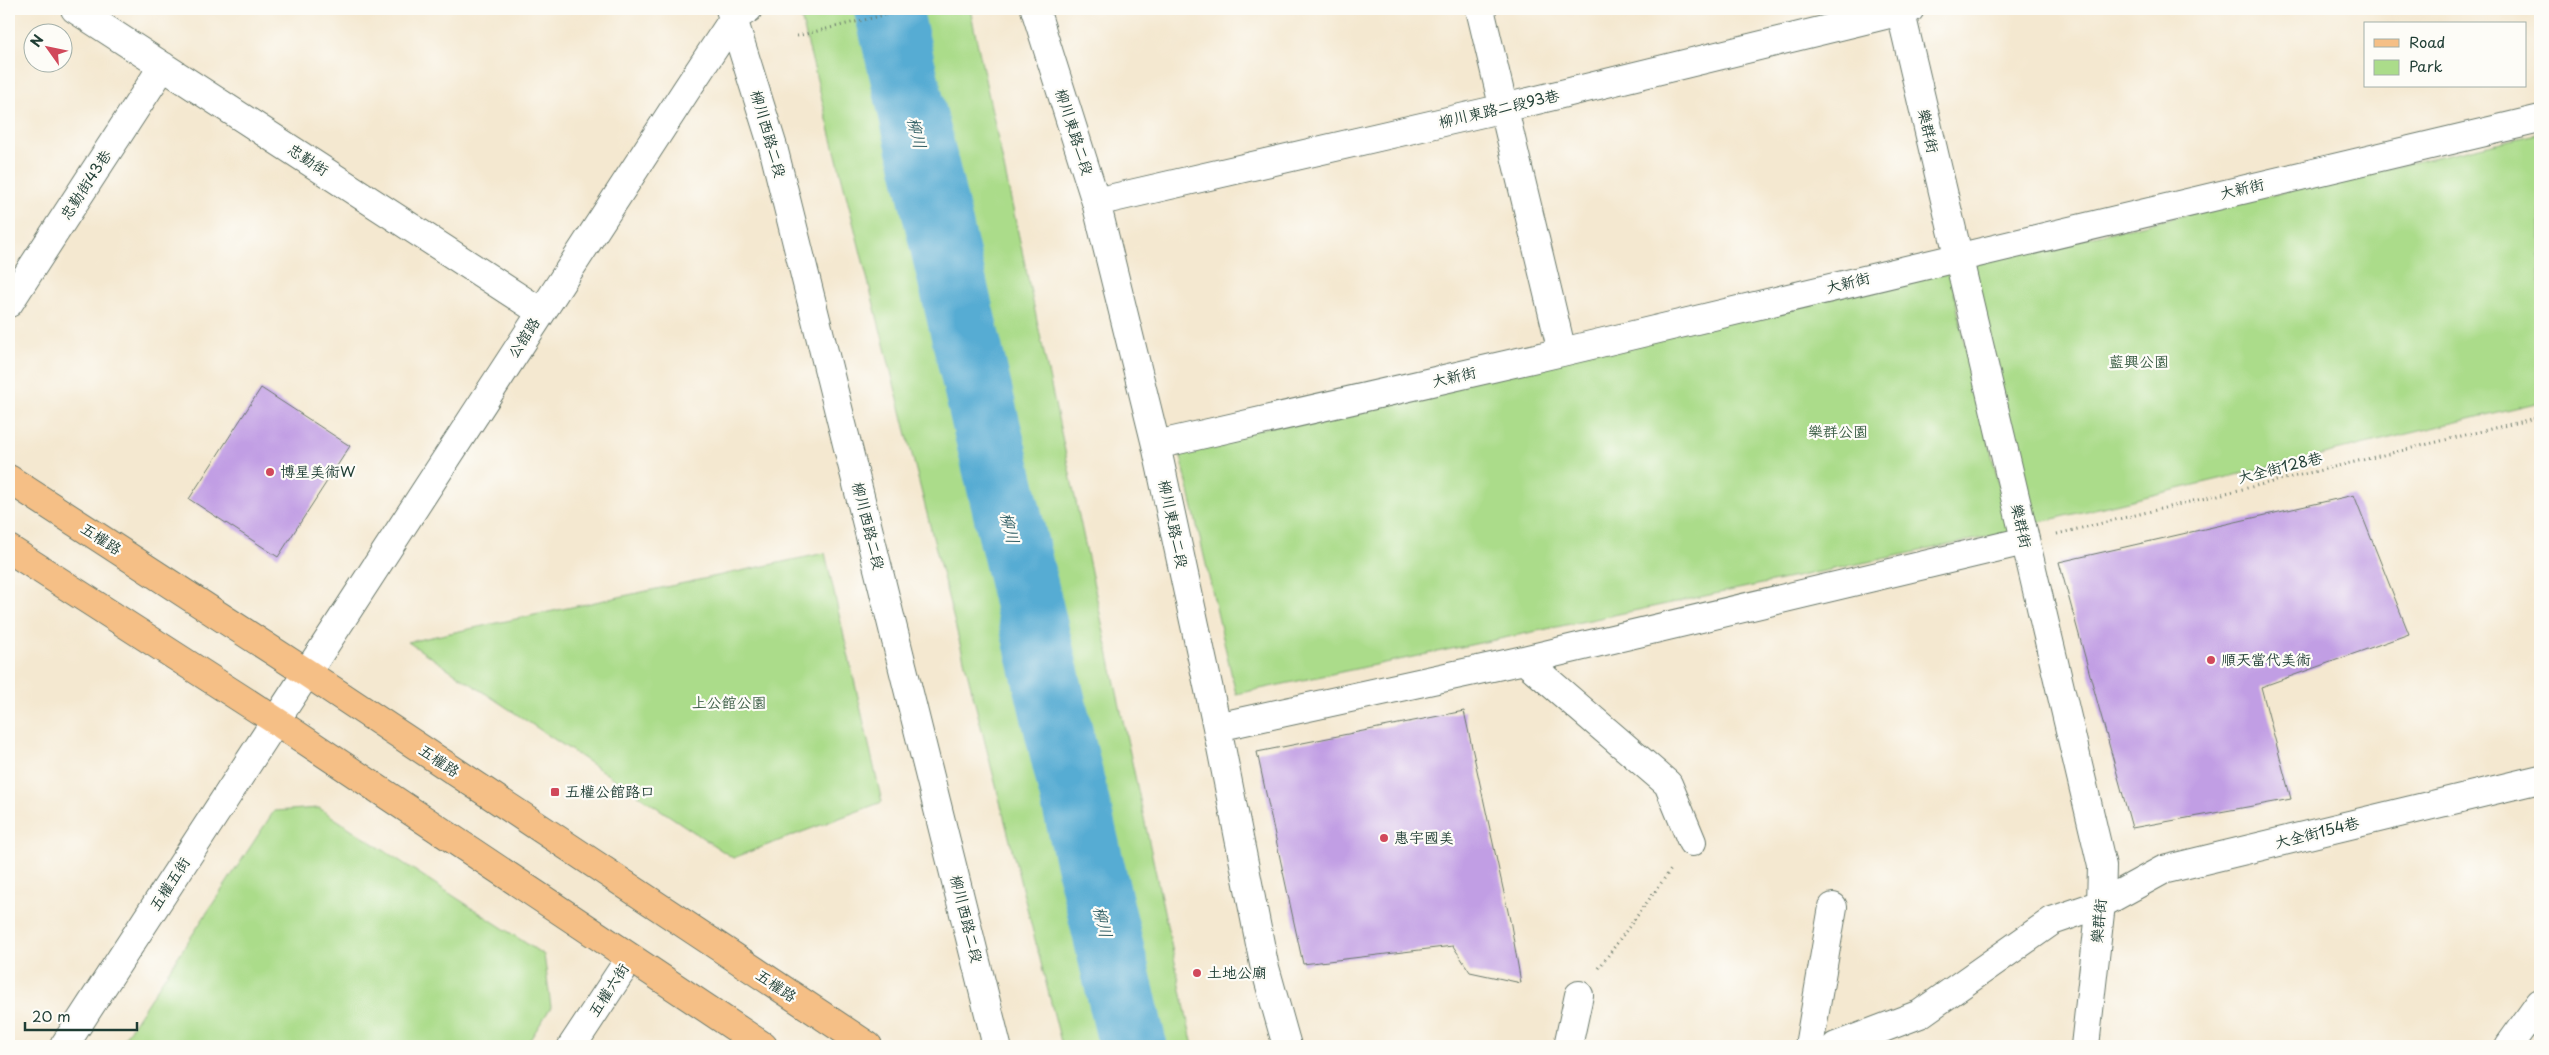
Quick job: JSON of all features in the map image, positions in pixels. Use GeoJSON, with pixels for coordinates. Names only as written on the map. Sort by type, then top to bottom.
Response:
{"type":"FeatureCollection","features":[{"type":"Feature","properties":{"kind":"main road","name":"五權路"},"geometry":{"type":"LineString","coordinates":[[9,479],[307,673],[868,1046]]}},
{"type":"Feature","properties":{"kind":"main road"},"geometry":{"type":"LineString","coordinates":[[9,549],[276,721],[762,1046]]}},
{"type":"Feature","properties":{"kind":"street","name":"忠勤街"},"geometry":{"type":"LineString","coordinates":[[75,9],[541,312]]}},
{"type":"Feature","properties":{"kind":"street","name":"柳川東路二段"},"geometry":{"type":"LineString","coordinates":[[1035,9],[1096,202],[1156,445],[1217,727],[1264,964],[1287,1046]]}},
{"type":"Feature","properties":{"kind":"street"},"geometry":{"type":"LineString","coordinates":[[1480,9],[1562,352]]}},
{"type":"Feature","properties":{"kind":"street","name":"柳川東路二段93巷"},"geometry":{"type":"LineString","coordinates":[[1096,202],[1504,108],[1903,10]]}},
{"type":"Feature","properties":{"kind":"street","name":"樂群街"},"geometry":{"type":"LineString","coordinates":[[1903,10],[1957,256],[2102,866],[2101,904],[2085,1046]]}},
{"type":"Feature","properties":{"kind":"street","name":"公舘路"},"geometry":{"type":"LineString","coordinates":[[276,721],[737,12]]}},
{"type":"Feature","properties":{"kind":"street","name":"柳川西路二段"},"geometry":{"type":"LineString","coordinates":[[737,12],[773,147],[997,1046]]}},
{"type":"Feature","properties":{"kind":"street","name":"忠勤街43巷"},"geometry":{"type":"LineString","coordinates":[[9,303],[163,66]]}},
{"type":"Feature","properties":{"kind":"street","name":"大新街"},"geometry":{"type":"LineString","coordinates":[[1156,445],[1562,352],[1957,256],[2540,119]]}},
{"type":"Feature","properties":{"kind":"street"},"geometry":{"type":"LineString","coordinates":[[1217,727],[1524,660],[2025,541]]}},
{"type":"Feature","properties":{"kind":"street"},"geometry":{"type":"LineString","coordinates":[[1524,660],[1668,784],[1692,842]]}},
{"type":"Feature","properties":{"kind":"street","name":"五權五街"},"geometry":{"type":"LineString","coordinates":[[64,1046],[276,721]]}},
{"type":"Feature","properties":{"kind":"street","name":"大全街154巷"},"geometry":{"type":"LineString","coordinates":[[1836,1046],[1920,1014],[2052,921],[2101,904],[2163,870],[2540,778]]}},
{"type":"Feature","properties":{"kind":"street"},"geometry":{"type":"LineString","coordinates":[[1809,1046],[1833,907]]}},
{"type":"Feature","properties":{"kind":"street","name":"五權六街"},"geometry":{"type":"LineString","coordinates":[[572,1046],[630,958]]}},
{"type":"Feature","properties":{"kind":"street"},"geometry":{"type":"LineString","coordinates":[[1568,1046],[1579,995]]}},
{"type":"Feature","properties":{"kind":"street"},"geometry":{"type":"LineString","coordinates":[[2509,1046],[2540,1003]]}},
{"type":"Feature","properties":{"kind":"path"},"geometry":{"type":"LineString","coordinates":[[796,36],[910,9]]}},
{"type":"Feature","properties":{"kind":"path","name":"大全街128巷"},"geometry":{"type":"LineString","coordinates":[[2025,541],[2540,418]]}},
{"type":"Feature","properties":{"kind":"path"},"geometry":{"type":"LineString","coordinates":[[1579,995],[1692,842]]}},
{"type":"Feature","properties":{"kind":"green space"},"geometry":{"type":"Polygon","coordinates":[[[799,9],[970,9],[1193,1046],[1062,1046],[799,9]]]}},
{"type":"Feature","properties":{"kind":"green space","name":"藍興公園"},"geometry":{"type":"Polygon","coordinates":[[[2540,133],[2540,402],[2032,524],[1973,264],[2540,133]]]}},
{"type":"Feature","properties":{"kind":"green space","name":"樂群公園"},"geometry":{"type":"Polygon","coordinates":[[[1949,268],[1967,355],[2011,532],[1236,694],[1179,448],[1949,268]]]}},
{"type":"Feature","properties":{"kind":"green space","name":"上公館公園"},"geometry":{"type":"Polygon","coordinates":[[[825,553],[882,802],[733,858],[408,642],[825,553]]]}},
{"type":"Feature","properties":{"kind":"green space"},"geometry":{"type":"Polygon","coordinates":[[[319,808],[544,955],[551,1007],[526,1046],[119,1046],[274,811],[319,808]]]}},
{"type":"Feature","properties":{"kind":"building","name":"博星美術W"},"geometry":{"type":"Polygon","coordinates":[[[261,388],[350,446],[278,557],[189,499],[261,388]]]}},
{"type":"Feature","properties":{"kind":"building","name":"順天當代美術"},"geometry":{"type":"Polygon","coordinates":[[[2354,495],[2409,634],[2261,687],[2291,799],[2132,828],[2059,562],[2354,495]]]}},
{"type":"Feature","properties":{"kind":"building","name":"惠宇國美"},"geometry":{"type":"Polygon","coordinates":[[[1464,711],[1511,925],[1521,983],[1470,972],[1453,946],[1303,964],[1257,752],[1464,711]]]}},
{"type":"Feature","properties":{"kind":"waterway","name":"柳川"},"geometry":{"type":"LineString","coordinates":[[888,9],[1133,1046]]}},
{"type":"Feature","properties":{"kind":"place","name":"博星美術W"},"geometry":{"type":"Point","coordinates":[270,472]}},
{"type":"Feature","properties":{"kind":"place","name":"順天當代美術"},"geometry":{"type":"Point","coordinates":[2211,660]}},
{"type":"Feature","properties":{"kind":"place","name":"五權公館路口"},"geometry":{"type":"Point","coordinates":[555,792]}},
{"type":"Feature","properties":{"kind":"place","name":"惠宇國美"},"geometry":{"type":"Point","coordinates":[1384,838]}},
{"type":"Feature","properties":{"kind":"place","name":"土地公廟"},"geometry":{"type":"Point","coordinates":[1197,973]}}]}
